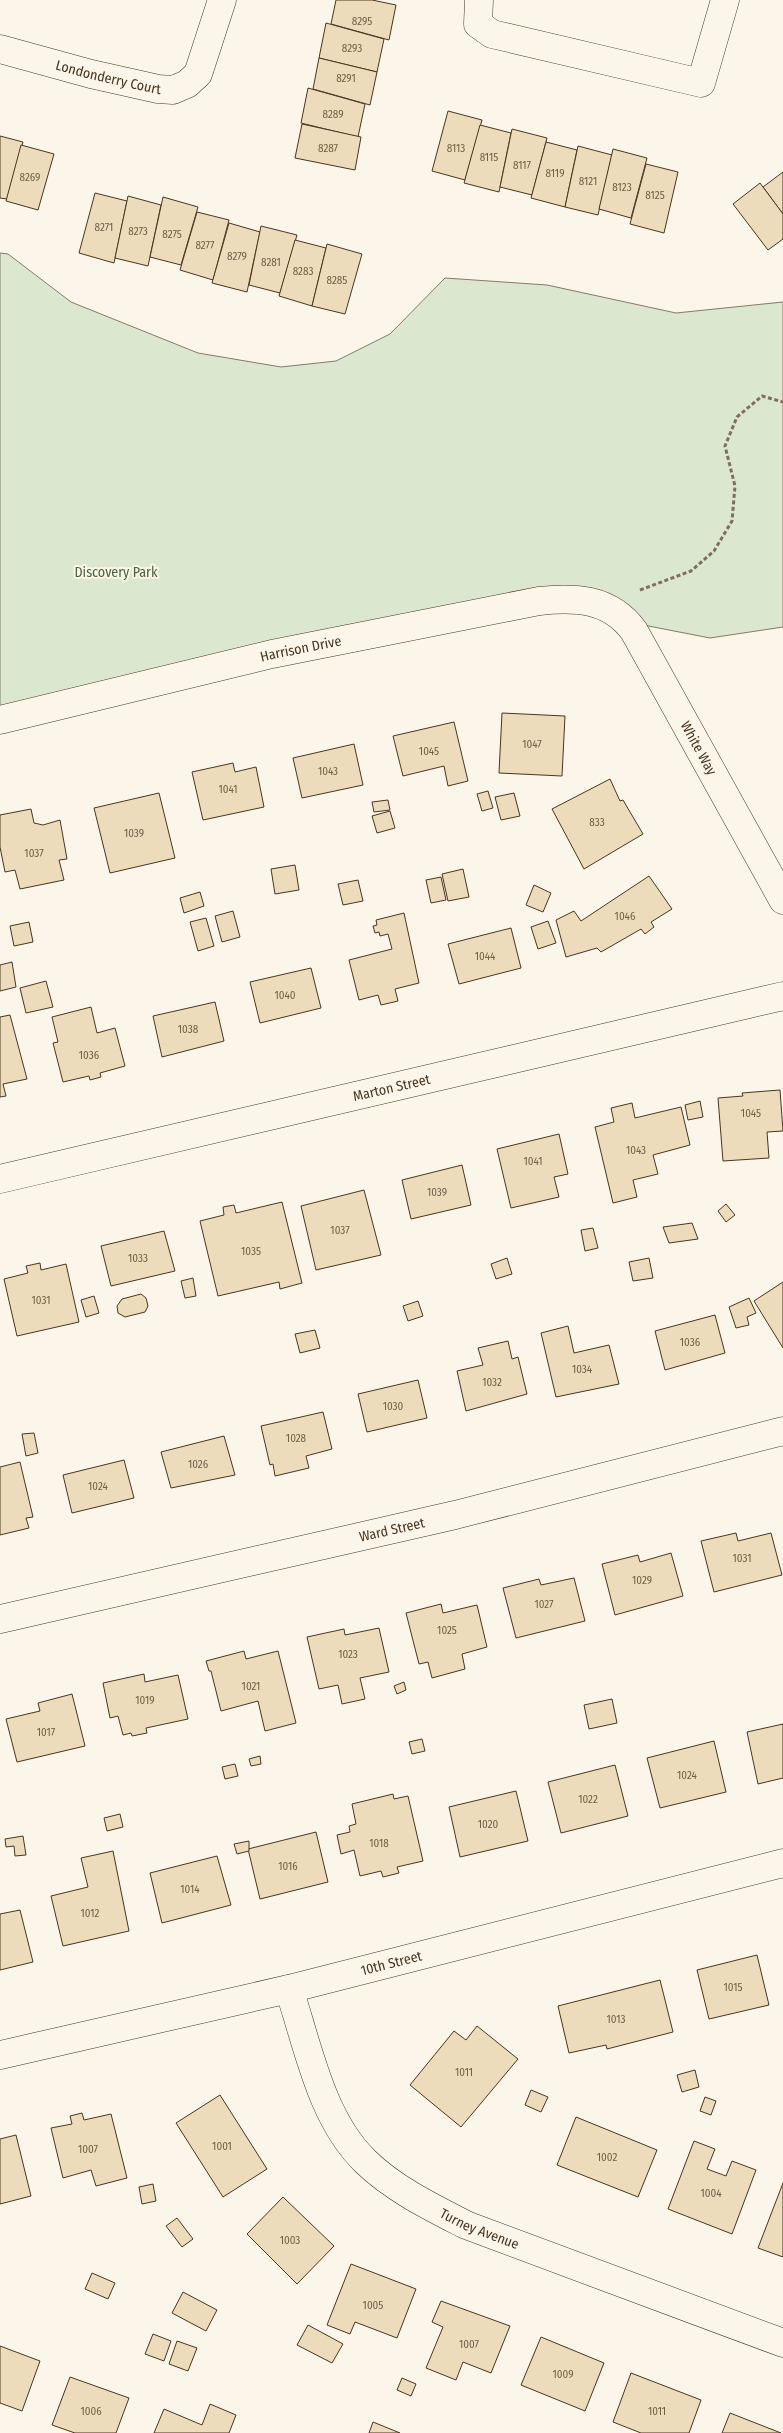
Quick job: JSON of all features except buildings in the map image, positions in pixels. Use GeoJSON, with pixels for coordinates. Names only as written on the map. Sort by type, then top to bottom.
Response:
{"type":"FeatureCollection","features":[{"type":"Feature","properties":{"kind":"street","name":"Londonderry Court"},"geometry":{"type":"LineString","coordinates":[[0,49],[91,74],[158,89],[173,90],[187,84],[198,74],[222,0]]}},
{"type":"Feature","properties":{"kind":"street"},"geometry":{"type":"LineString","coordinates":[[479,0],[478,24],[492,34],[701,83],[725,0]]}},
{"type":"Feature","properties":{"kind":"street","name":"Harrison Drive"},"geometry":{"type":"LineString","coordinates":[[0,720],[272,654],[539,601],[569,598],[603,605]]}},
{"type":"Feature","properties":{"kind":"street","name":"White Way"},"geometry":{"type":"LineString","coordinates":[[603,605],[628,622],[642,644],[783,900]]}},
{"type":"Feature","properties":{"kind":"street","name":"Marton Street"},"geometry":{"type":"LineString","coordinates":[[0,1179],[165,1139],[731,1010],[783,996]]}},
{"type":"Feature","properties":{"kind":"street","name":"Ward Street"},"geometry":{"type":"LineString","coordinates":[[0,1619],[455,1515],[783,1431]]}},
{"type":"Feature","properties":{"kind":"street","name":"10th Street"},"geometry":{"type":"LineString","coordinates":[[0,2055],[289,1989],[783,1863]]}},
{"type":"Feature","properties":{"kind":"street","name":"Turney Avenue"},"geometry":{"type":"LineString","coordinates":[[289,1989],[327,2107],[343,2133],[365,2161],[386,2178],[418,2200],[466,2225],[783,2342]]}},
{"type":"Feature","properties":{"kind":"path"},"geometry":{"type":"LineString","coordinates":[[603,605],[691,571],[714,550],[732,521],[735,486],[725,446],[737,417],[762,396],[783,402]]}},
{"type":"Feature","properties":{"kind":"green space","name":"Discovery Park"},"geometry":{"type":"Polygon","coordinates":[[[0,253],[8,254],[71,302],[198,353],[281,367],[336,361],[390,334],[445,278],[547,285],[676,313],[783,302],[783,627],[710,638],[628,622],[581,599],[0,716],[0,253]]]}}]}
